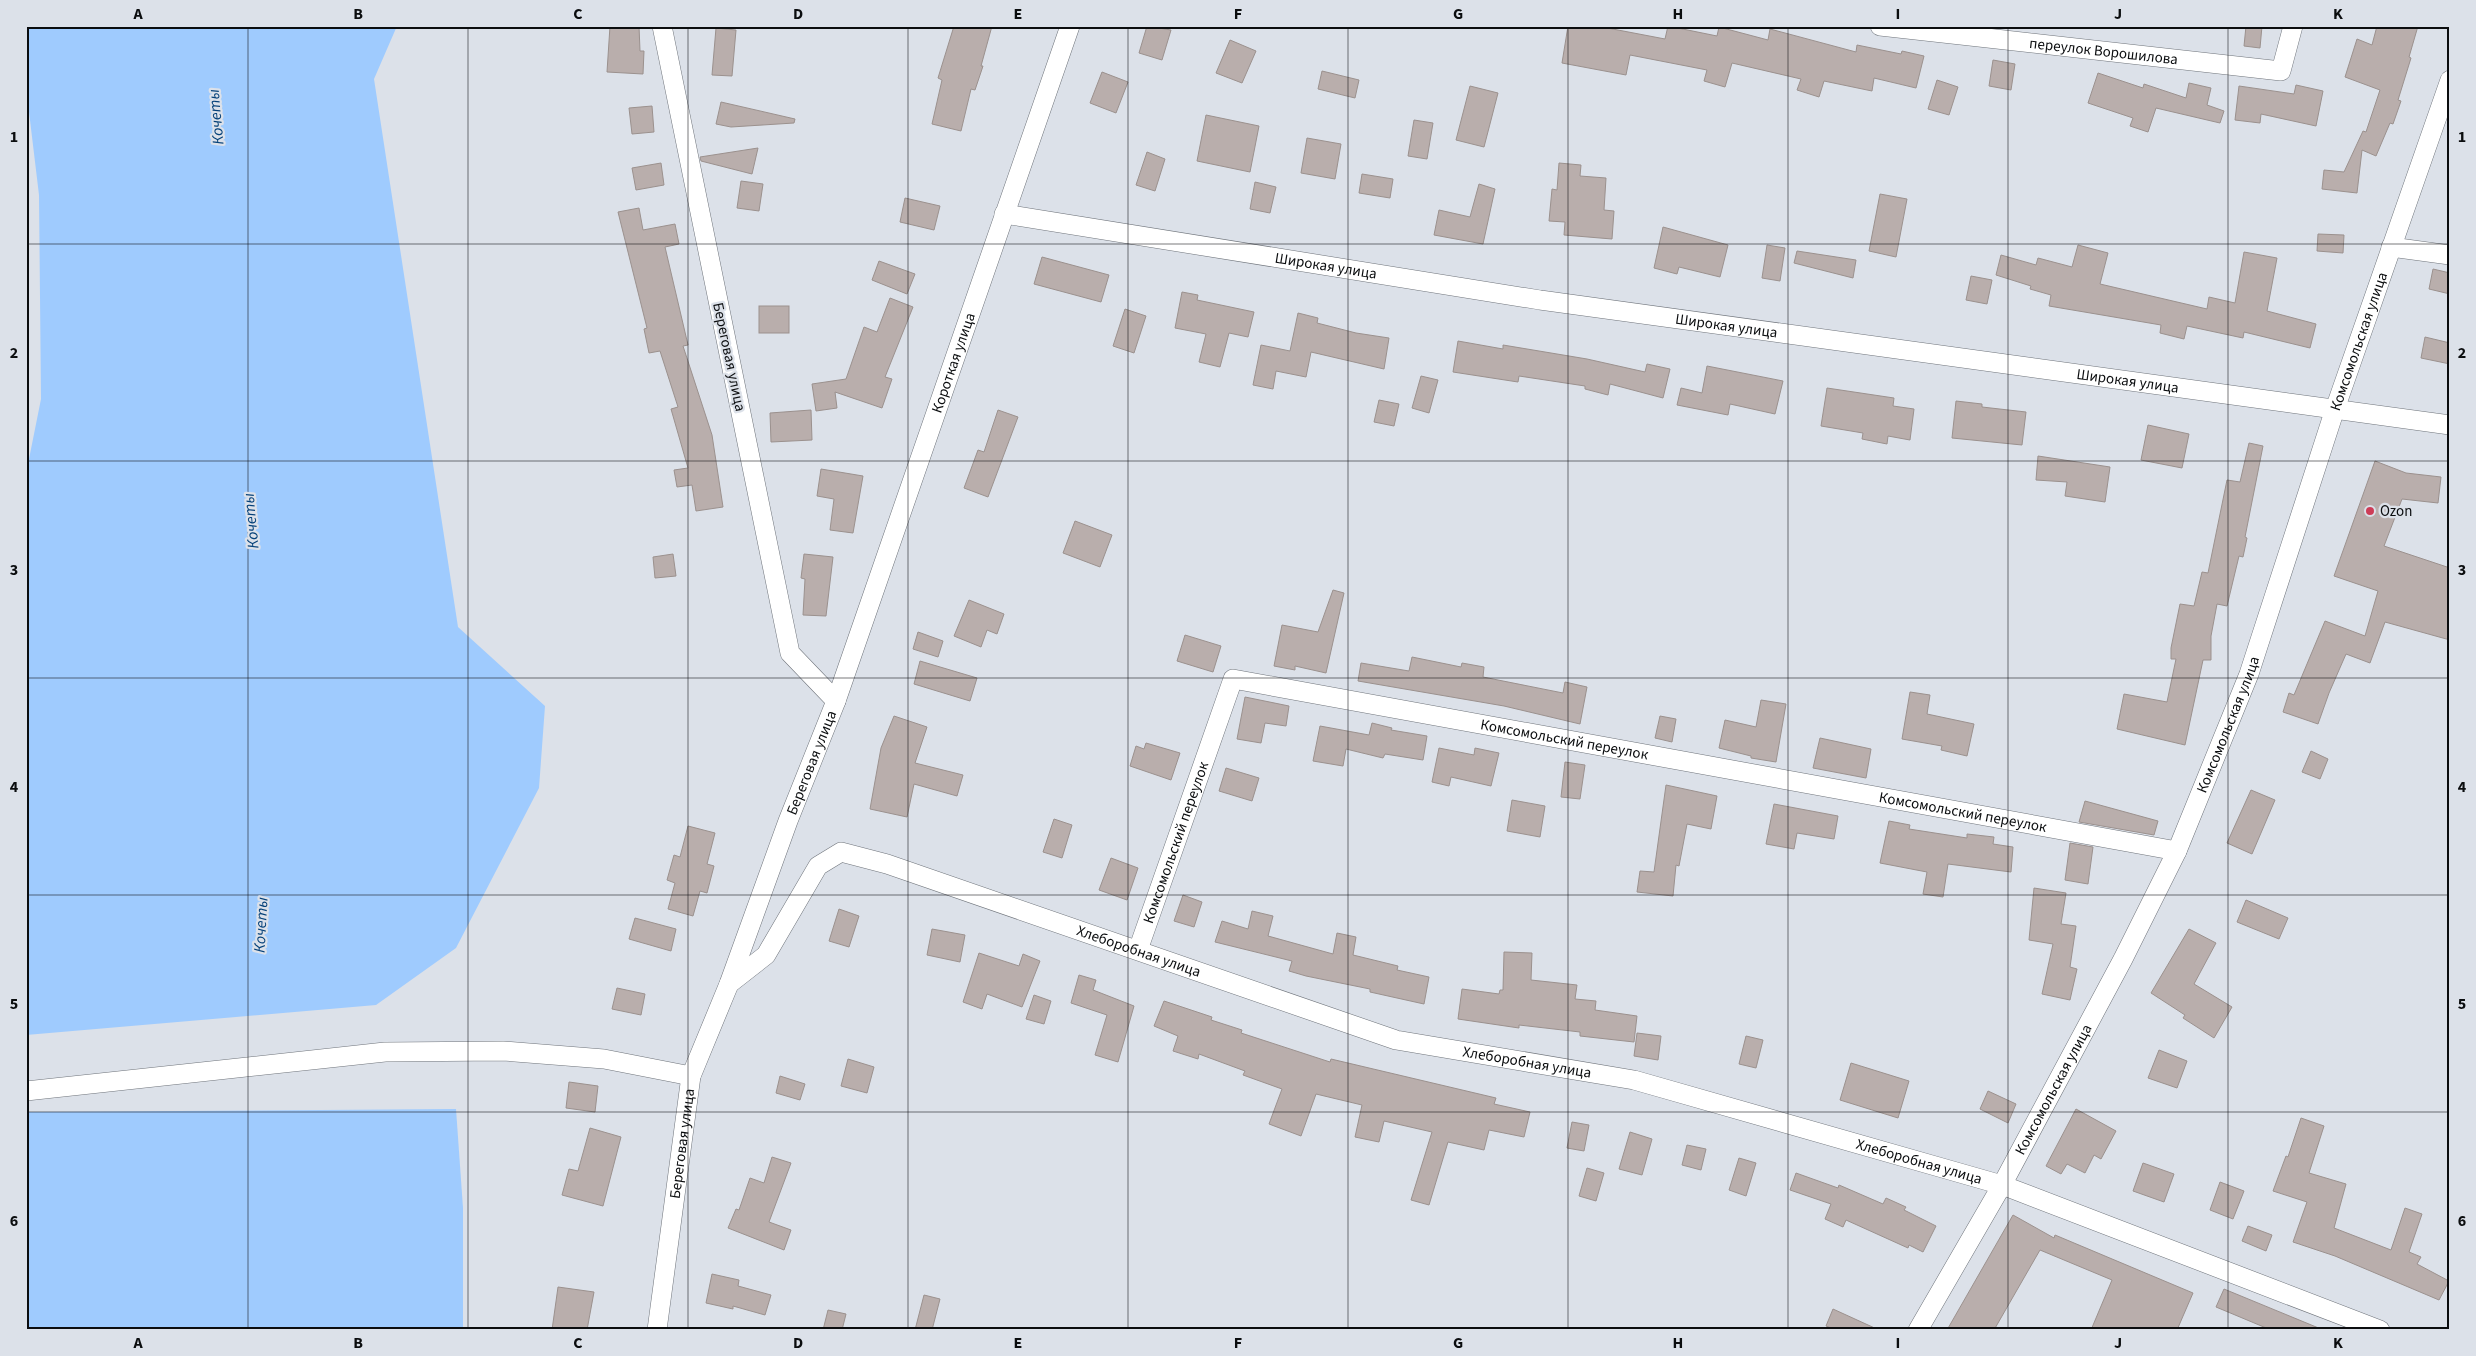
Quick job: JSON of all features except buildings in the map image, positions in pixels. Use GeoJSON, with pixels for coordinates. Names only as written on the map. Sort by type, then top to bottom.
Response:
{"type":"FeatureCollection","features":[{"type":"Feature","properties":{"kind":"street","name":"Береговая улица"},"geometry":{"type":"LineString","coordinates":[[660,1329],[691,1076],[729,984],[788,821],[836,701],[790,653],[662,26]]}},
{"type":"Feature","properties":{"kind":"street","name":"Короткая улица"},"geometry":{"type":"LineString","coordinates":[[836,701],[1070,26]]}},
{"type":"Feature","properties":{"kind":"street","name":"переулок Ворошилова"},"geometry":{"type":"LineString","coordinates":[[1880,26],[2280,71],[2294,26]]}},
{"type":"Feature","properties":{"kind":"street","name":"Комсомольская улица"},"geometry":{"type":"LineString","coordinates":[[1918,1330],[2002,1185],[2123,959],[2178,851],[2249,674],[2335,410],[2450,80]]}},
{"type":"Feature","properties":{"kind":"street","name":"Широкая улица"},"geometry":{"type":"LineString","coordinates":[[1004,214],[1540,300],[2450,425]]}},
{"type":"Feature","properties":{"kind":"street"},"geometry":{"type":"LineString","coordinates":[[2391,248],[2450,255]]}},
{"type":"Feature","properties":{"kind":"street","name":"Комсомольский переулок"},"geometry":{"type":"LineString","coordinates":[[1138,950],[1233,679],[2178,851]]}},
{"type":"Feature","properties":{"kind":"street","name":"Хлеборобная улица"},"geometry":{"type":"LineString","coordinates":[[729,984],[766,955],[818,866],[841,852],[887,864],[1396,1040],[1634,1080],[2002,1185],[2380,1330]]}},
{"type":"Feature","properties":{"kind":"street"},"geometry":{"type":"LineString","coordinates":[[26,1091],[385,1052],[502,1051],[604,1058],[691,1076]]}},
{"type":"Feature","properties":{"kind":"water","name":"Кочеты"},"geometry":{"type":"Polygon","coordinates":[[[26,26],[397,26],[374,79],[458,627],[545,706],[539,788],[456,948],[376,1005],[26,1035],[26,474],[41,399],[39,195],[26,87],[26,26]]]}},
{"type":"Feature","properties":{"kind":"water"},"geometry":{"type":"Polygon","coordinates":[[[456,1109],[463,1208],[463,1330],[26,1330],[26,1112],[456,1109]]]}},
{"type":"Feature","properties":{"kind":"place","name":"Ozon"},"geometry":{"type":"Point","coordinates":[2370,511]}}]}
